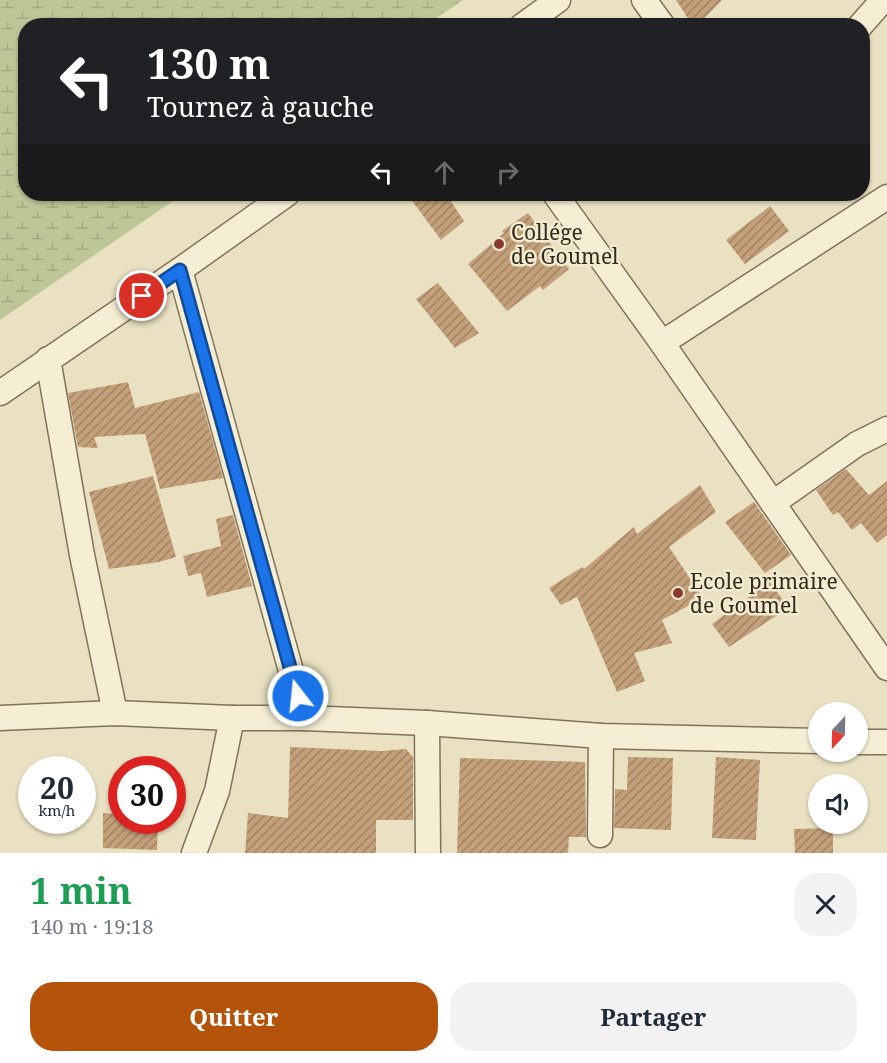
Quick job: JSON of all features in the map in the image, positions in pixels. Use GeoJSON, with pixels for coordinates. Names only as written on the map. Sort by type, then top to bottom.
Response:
{"type":"FeatureCollection","features":[{"type":"Feature","properties":{"kind":"street"},"geometry":{"type":"LineString","coordinates":[[533,18],[558,0]]}},
{"type":"Feature","properties":{"kind":"street"},"geometry":{"type":"LineString","coordinates":[[644,0],[657,18]]}},
{"type":"Feature","properties":{"kind":"street"},"geometry":{"type":"LineString","coordinates":[[867,18],[883,0]]}},
{"type":"Feature","properties":{"kind":"street"},"geometry":{"type":"LineString","coordinates":[[662,343],[887,197]]}},
{"type":"Feature","properties":{"kind":"street"},"geometry":{"type":"LineString","coordinates":[[0,393],[277,201]]}},
{"type":"Feature","properties":{"kind":"street"},"geometry":{"type":"LineString","coordinates":[[560,201],[773,503],[876,637],[887,668]]}},
{"type":"Feature","properties":{"kind":"street"},"geometry":{"type":"LineString","coordinates":[[180,270],[304,718]]}},
{"type":"Feature","properties":{"kind":"street"},"geometry":{"type":"LineString","coordinates":[[48,359],[82,555],[115,713]]}},
{"type":"Feature","properties":{"kind":"street"},"geometry":{"type":"LineString","coordinates":[[773,503],[857,444],[887,429]]}},
{"type":"Feature","properties":{"kind":"street"},"geometry":{"type":"LineString","coordinates":[[0,718],[115,713],[232,718],[304,718],[427,723],[601,736],[808,741]]}},
{"type":"Feature","properties":{"kind":"street"},"geometry":{"type":"LineString","coordinates":[[194,853],[218,791],[232,718]]}},
{"type":"Feature","properties":{"kind":"street"},"geometry":{"type":"LineString","coordinates":[[427,723],[428,853]]}},
{"type":"Feature","properties":{"kind":"street"},"geometry":{"type":"LineString","coordinates":[[600,835],[601,736]]}},
{"type":"Feature","properties":{"kind":"street"},"geometry":{"type":"LineString","coordinates":[[868,742],[887,742]]}},
{"type":"Feature","properties":{"kind":"green space"},"geometry":{"type":"Polygon","coordinates":[[[0,0],[463,0],[436,18],[18,18],[18,201],[173,201],[0,320],[0,0]]]}},
{"type":"Feature","properties":{"kind":"building"},"geometry":{"type":"Polygon","coordinates":[[[676,0],[722,0],[705,18],[688,18],[676,0]]]}},
{"type":"Feature","properties":{"kind":"building"},"geometry":{"type":"Polygon","coordinates":[[[412,201],[451,201],[464,221],[441,240],[412,201]]]}},
{"type":"Feature","properties":{"kind":"building"},"geometry":{"type":"Polygon","coordinates":[[[770,206],[789,231],[745,264],[726,240],[770,206]]]}},
{"type":"Feature","properties":{"kind":"building"},"geometry":{"type":"Polygon","coordinates":[[[528,213],[569,269],[543,290],[540,286],[507,311],[468,264],[504,233],[502,231],[528,213]]]}},
{"type":"Feature","properties":{"kind":"building"},"geometry":{"type":"Polygon","coordinates":[[[438,283],[479,333],[455,348],[416,299],[438,283]]]}},
{"type":"Feature","properties":{"kind":"building"},"geometry":{"type":"Polygon","coordinates":[[[128,382],[135,408],[199,392],[223,478],[160,489],[145,434],[94,437],[98,448],[78,447],[68,393],[128,382]]]}},
{"type":"Feature","properties":{"kind":"building"},"geometry":{"type":"Polygon","coordinates":[[[846,469],[869,495],[887,481],[887,535],[877,543],[861,523],[852,530],[838,512],[833,515],[816,490],[846,469]]]}},
{"type":"Feature","properties":{"kind":"building"},"geometry":{"type":"Polygon","coordinates":[[[153,476],[176,557],[159,562],[109,569],[89,492],[153,476]]]}},
{"type":"Feature","properties":{"kind":"building"},"geometry":{"type":"Polygon","coordinates":[[[700,485],[716,512],[669,547],[703,598],[662,620],[672,643],[634,653],[645,681],[617,692],[577,597],[561,605],[549,588],[582,567],[584,569],[634,527],[637,534],[700,485]]]}},
{"type":"Feature","properties":{"kind":"building"},"geometry":{"type":"Polygon","coordinates":[[[754,502],[791,555],[765,573],[725,522],[754,502]]]}},
{"type":"Feature","properties":{"kind":"building"},"geometry":{"type":"Polygon","coordinates":[[[233,515],[252,586],[207,597],[201,573],[188,576],[183,556],[221,546],[216,519],[233,515]]]}},
{"type":"Feature","properties":{"kind":"building"},"geometry":{"type":"Polygon","coordinates":[[[770,581],[788,608],[729,647],[712,624],[770,581]]]}},
{"type":"Feature","properties":{"kind":"building"},"geometry":{"type":"Polygon","coordinates":[[[290,747],[382,751],[406,749],[413,757],[413,820],[376,820],[376,853],[245,853],[248,813],[288,818],[290,747]]]}},
{"type":"Feature","properties":{"kind":"building"},"geometry":{"type":"Polygon","coordinates":[[[628,757],[673,758],[671,830],[614,828],[615,789],[627,790],[628,757]]]}},
{"type":"Feature","properties":{"kind":"building"},"geometry":{"type":"Polygon","coordinates":[[[716,757],[760,760],[756,840],[712,838],[716,757]]]}},
{"type":"Feature","properties":{"kind":"building"},"geometry":{"type":"Polygon","coordinates":[[[460,758],[585,762],[586,837],[569,837],[568,853],[457,853],[460,758]]]}},
{"type":"Feature","properties":{"kind":"building"},"geometry":{"type":"Polygon","coordinates":[[[103,813],[108,813],[108,834],[158,834],[157,850],[103,848],[103,813]]]}},
{"type":"Feature","properties":{"kind":"building"},"geometry":{"type":"Polygon","coordinates":[[[794,829],[808,829],[808,834],[833,834],[833,853],[795,853],[794,829]]]}},
{"type":"Feature","properties":{"kind":"place","name":"Collége de Goumel"},"geometry":{"type":"Point","coordinates":[499,244]}},
{"type":"Feature","properties":{"kind":"place","name":"Ecole primaire de Goumel"},"geometry":{"type":"Point","coordinates":[678,593]}},
{"type":"Feature","properties":{"kind":"route"},"geometry":{"type":"LineString","coordinates":[[142,296],[180,270],[298,696]]}}]}
